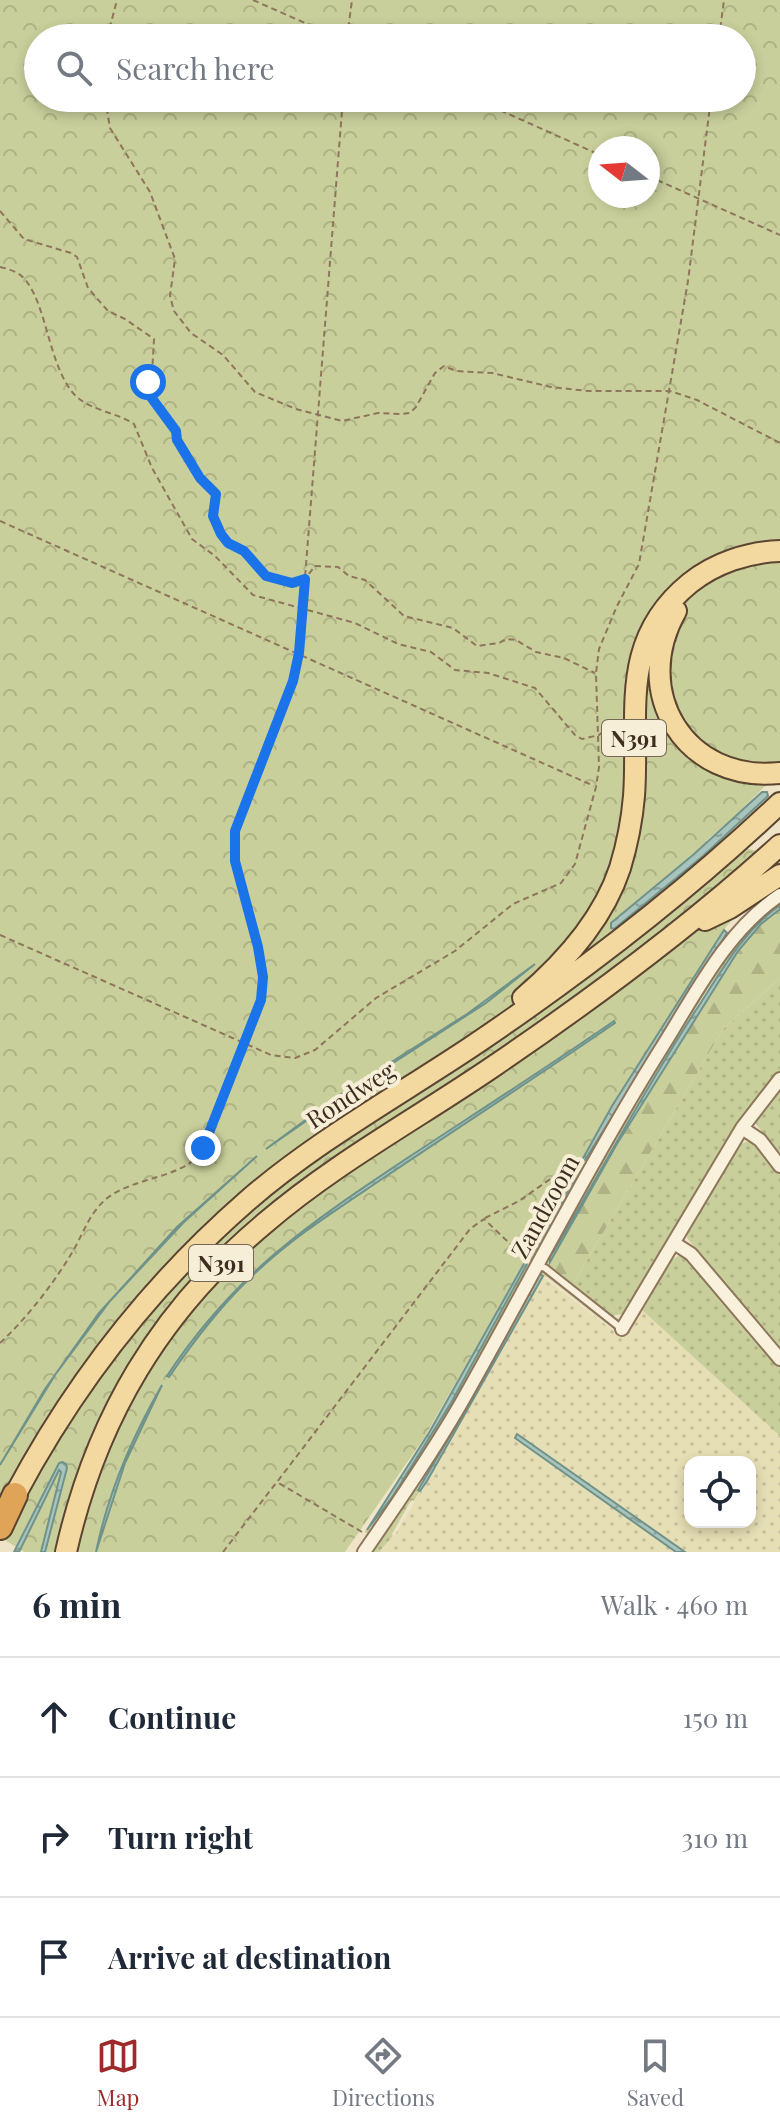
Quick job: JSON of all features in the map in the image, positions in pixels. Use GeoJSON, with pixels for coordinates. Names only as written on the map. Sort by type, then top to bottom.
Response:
{"type":"FeatureCollection","features":[{"type":"Feature","properties":{"kind":"highway","name":"N391"},"geometry":{"type":"LineString","coordinates":[[0,1515],[15,1495]]}},
{"type":"Feature","properties":{"kind":"highway","name":"N391"},"geometry":{"type":"LineString","coordinates":[[0,1527],[15,1495]]}},
{"type":"Feature","properties":{"kind":"main road","name":"N391"},"geometry":{"type":"LineString","coordinates":[[460,1054],[563,961],[596,918],[619,870],[634,796],[636,675],[643,646],[657,619],[676,595],[699,576],[737,559],[780,551]]}},
{"type":"Feature","properties":{"kind":"main road","name":"N391"},"geometry":{"type":"LineString","coordinates":[[780,560],[731,570],[694,592],[676,611],[669,624],[658,668],[660,693],[671,721],[697,751],[710,761],[736,771],[763,775],[780,773]]}},
{"type":"Feature","properties":{"kind":"main road","name":"Rondweg"},"geometry":{"type":"LineString","coordinates":[[15,1495],[61,1415],[111,1345],[158,1288],[213,1231],[312,1150],[597,960],[710,869],[780,803]]}},
{"type":"Feature","properties":{"kind":"main road","name":"N391"},"geometry":{"type":"LineString","coordinates":[[66,1552],[92,1459],[112,1416],[161,1331],[199,1285],[244,1241],[291,1202],[578,1008],[684,929],[780,845]]}},
{"type":"Feature","properties":{"kind":"main road","name":"N391"},"geometry":{"type":"LineString","coordinates":[[684,929],[730,908],[780,875]]}},
{"type":"Feature","properties":{"kind":"street","name":"Zandzoom"},"geometry":{"type":"LineString","coordinates":[[368,1547],[458,1407],[631,1097],[724,950],[748,921],[780,895]]}},
{"type":"Feature","properties":{"kind":"street"},"geometry":{"type":"LineString","coordinates":[[622,1329],[742,1128],[780,1079]]}},
{"type":"Feature","properties":{"kind":"street"},"geometry":{"type":"LineString","coordinates":[[742,1128],[760,1140],[780,1166]]}},
{"type":"Feature","properties":{"kind":"street"},"geometry":{"type":"LineString","coordinates":[[674,1243],[691,1254],[780,1359]]}},
{"type":"Feature","properties":{"kind":"lane"},"geometry":{"type":"LineString","coordinates":[[536,1265],[545,1268],[622,1329]]}},
{"type":"Feature","properties":{"kind":"path"},"geometry":{"type":"LineString","coordinates":[[111,24],[117,0]]}},
{"type":"Feature","properties":{"kind":"path"},"geometry":{"type":"LineString","coordinates":[[253,0],[307,24]]}},
{"type":"Feature","properties":{"kind":"path"},"geometry":{"type":"LineString","coordinates":[[349,24],[352,0]]}},
{"type":"Feature","properties":{"kind":"path"},"geometry":{"type":"LineString","coordinates":[[721,24],[724,0]]}},
{"type":"Feature","properties":{"kind":"path"},"geometry":{"type":"LineString","coordinates":[[107,112],[110,128],[150,192],[175,259],[170,296],[174,311],[182,323],[223,355],[255,392],[296,409],[342,421],[378,413],[410,413],[435,373],[444,366],[576,390],[613,393],[670,391],[697,400],[780,443]]}},
{"type":"Feature","properties":{"kind":"path"},"geometry":{"type":"LineString","coordinates":[[0,1343],[55,1277],[74,1250],[87,1221],[106,1199],[131,1185],[187,1166],[200,1154],[259,1008],[263,977],[252,919],[235,861],[235,831],[293,681],[299,653],[342,112]]}},
{"type":"Feature","properties":{"kind":"path"},"geometry":{"type":"LineString","coordinates":[[504,112],[588,150]]}},
{"type":"Feature","properties":{"kind":"path"},"geometry":{"type":"LineString","coordinates":[[0,935],[245,1044],[286,1058],[302,1057],[315,1050],[376,998],[455,951],[513,904],[561,883],[569,875],[575,864],[596,787],[599,735],[596,673],[599,649],[639,564],[670,391],[709,112]]}},
{"type":"Feature","properties":{"kind":"path"},"geometry":{"type":"LineString","coordinates":[[660,182],[780,235]]}},
{"type":"Feature","properties":{"kind":"path"},"geometry":{"type":"LineString","coordinates":[[0,211],[24,239],[77,257],[88,288],[108,311],[154,339],[152,374],[146,388],[176,431],[177,440],[200,478],[216,494],[213,516],[221,534],[233,547],[244,551],[266,576],[292,583],[305,579],[315,566],[338,567],[349,576],[365,580],[404,616],[441,623],[464,634],[477,646],[506,639],[516,640],[536,652],[564,658],[596,673]]}},
{"type":"Feature","properties":{"kind":"path"},"geometry":{"type":"LineString","coordinates":[[0,267],[16,273],[28,283],[50,346],[71,391],[82,401],[134,424],[152,468],[196,543],[215,556],[253,595],[355,623],[398,644],[431,652],[455,670],[488,673],[527,683],[535,688],[575,735],[586,739],[599,735]]}},
{"type":"Feature","properties":{"kind":"path"},"geometry":{"type":"LineString","coordinates":[[0,521],[596,787]]}},
{"type":"Feature","properties":{"kind":"path"},"geometry":{"type":"LineString","coordinates":[[223,1552],[458,1243],[484,1219],[519,1201],[566,1170],[584,1166],[590,1169]]}},
{"type":"Feature","properties":{"kind":"path"},"geometry":{"type":"LineString","coordinates":[[484,1219],[508,1244],[536,1265]]}},
{"type":"Feature","properties":{"kind":"path"},"geometry":{"type":"LineString","coordinates":[[277,1482],[341,1519],[368,1547]]}},
{"type":"Feature","properties":{"kind":"shaded area"},"geometry":{"type":"Polygon","coordinates":[[[543,1277],[623,1338],[641,1309],[780,1436],[780,1552],[685,1552],[517,1434],[515,1436],[676,1552],[379,1552],[395,1535],[543,1277]]]}},
{"type":"Feature","properties":{"kind":"green space"},"geometry":{"type":"Polygon","coordinates":[[[0,0],[780,0],[780,771],[706,841],[780,855],[780,878],[757,892],[726,927],[624,1089],[424,1438],[345,1552],[24,1552],[0,1537],[0,0]]]}},
{"type":"Feature","properties":{"kind":"green space"},"geometry":{"type":"Polygon","coordinates":[[[780,899],[780,905],[735,951],[699,1004],[596,1175],[550,1257],[549,1265],[542,1260],[627,1110],[735,941],[780,899]]]}},
{"type":"Feature","properties":{"kind":"green space"},"geometry":{"type":"Polygon","coordinates":[[[780,909],[780,978],[723,1029],[573,1284],[549,1265],[641,1106],[738,951],[761,924],[780,909]]]}},
{"type":"Feature","properties":{"kind":"green space"},"geometry":{"type":"Polygon","coordinates":[[[780,978],[780,1072],[740,1123],[627,1313],[612,1316],[573,1284],[723,1029],[780,978]]]}},
{"type":"Feature","properties":{"kind":"green space"},"geometry":{"type":"Polygon","coordinates":[[[780,1085],[780,1158],[755,1122],[756,1116],[780,1085]]]}},
{"type":"Feature","properties":{"kind":"green space"},"geometry":{"type":"Polygon","coordinates":[[[748,1141],[757,1144],[780,1173],[780,1350],[687,1238],[689,1227],[739,1145],[748,1141]]]}},
{"type":"Feature","properties":{"kind":"green space"},"geometry":{"type":"Polygon","coordinates":[[[577,1169],[583,1171],[534,1262],[530,1259],[577,1169]]]}},
{"type":"Feature","properties":{"kind":"green space"},"geometry":{"type":"Polygon","coordinates":[[[685,1256],[780,1365],[780,1436],[641,1309],[668,1262],[685,1256]]]}},
{"type":"Feature","properties":{"kind":"green space"},"geometry":{"type":"Polygon","coordinates":[[[527,1264],[531,1268],[444,1422],[370,1535],[365,1532],[367,1528],[370,1529],[392,1497],[432,1432],[527,1264]]]}},
{"type":"Feature","properties":{"kind":"green space"},"geometry":{"type":"Polygon","coordinates":[[[542,1272],[624,1338],[547,1277],[540,1275],[493,1361],[415,1488],[420,1491],[409,1504],[393,1536],[379,1552],[367,1552],[535,1274],[542,1272]]]}},
{"type":"Feature","properties":{"kind":"green space"},"geometry":{"type":"Polygon","coordinates":[[[491,1361],[447,1442],[416,1490],[416,1487],[491,1361]]]}},
{"type":"Feature","properties":{"kind":"water"},"geometry":{"type":"Polygon","coordinates":[[[762,792],[767,792],[768,796],[703,856],[614,929],[611,928],[611,923],[762,792]]]}},
{"type":"Feature","properties":{"kind":"water"},"geometry":{"type":"Polygon","coordinates":[[[780,905],[780,909],[761,924],[738,951],[617,1144],[550,1262],[550,1257],[640,1102],[714,981],[754,927],[780,905]]]}},
{"type":"Feature","properties":{"kind":"water"},"geometry":{"type":"Polygon","coordinates":[[[724,930],[727,933],[581,1162],[612,1106],[724,930]]]}},
{"type":"Feature","properties":{"kind":"water"},"geometry":{"type":"Polygon","coordinates":[[[535,964],[486,1003],[266,1149],[338,1096],[467,1014],[535,964]]]}},
{"type":"Feature","properties":{"kind":"water"},"geometry":{"type":"Polygon","coordinates":[[[614,1021],[281,1250],[228,1301],[167,1376],[221,1306],[249,1277],[279,1251],[310,1226],[614,1021]]]}},
{"type":"Feature","properties":{"kind":"water"},"geometry":{"type":"Polygon","coordinates":[[[257,1156],[184,1222],[110,1301],[55,1375],[0,1465],[45,1389],[99,1313],[177,1227],[257,1156]]]}},
{"type":"Feature","properties":{"kind":"water"},"geometry":{"type":"Polygon","coordinates":[[[575,1172],[577,1174],[530,1259],[527,1257],[575,1172]]]}},
{"type":"Feature","properties":{"kind":"water"},"geometry":{"type":"Polygon","coordinates":[[[525,1262],[527,1264],[451,1403],[393,1496],[367,1530],[430,1431],[525,1262]]]}},
{"type":"Feature","properties":{"kind":"water"},"geometry":{"type":"Polygon","coordinates":[[[540,1274],[543,1276],[427,1481],[418,1490],[473,1397],[540,1274]]]}},
{"type":"Feature","properties":{"kind":"water"},"geometry":{"type":"Polygon","coordinates":[[[162,1385],[125,1463],[96,1552],[122,1466],[162,1385]]]}},
{"type":"Feature","properties":{"kind":"water"},"geometry":{"type":"Polygon","coordinates":[[[517,1434],[685,1552],[676,1552],[515,1438],[517,1434]]]}},
{"type":"Feature","properties":{"kind":"water"},"geometry":{"type":"Polygon","coordinates":[[[62,1462],[67,1468],[45,1552],[41,1552],[59,1470],[19,1552],[14,1552],[59,1463],[62,1462]]]}},
{"type":"Feature","properties":{"kind":"route"},"geometry":{"type":"LineString","coordinates":[[148,382],[148,393],[176,431],[177,440],[200,478],[217,496],[213,516],[228,543],[244,551],[266,576],[292,583],[305,579],[299,653],[293,681],[235,831],[235,861],[252,919],[263,977],[261,1000],[203,1148]]}}]}
